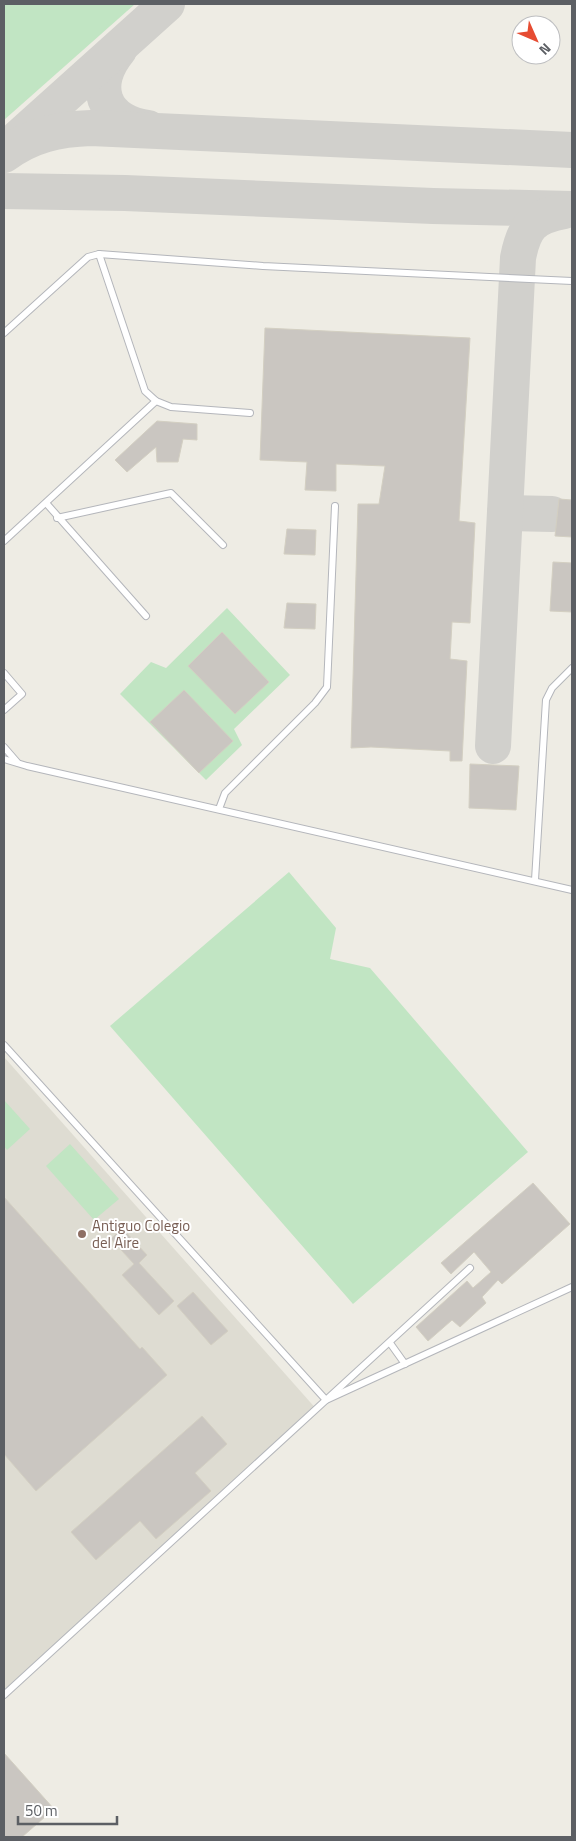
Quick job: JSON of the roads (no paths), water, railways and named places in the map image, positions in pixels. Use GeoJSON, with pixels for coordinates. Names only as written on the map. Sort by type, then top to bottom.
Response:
{"type":"FeatureCollection","features":[{"type":"Feature","properties":{"kind":"lane"},"geometry":{"type":"LineString","coordinates":[[99,254],[145,391],[156,401],[170,407],[250,413]]}},
{"type":"Feature","properties":{"kind":"lane"},"geometry":{"type":"LineString","coordinates":[[4,333],[88,257],[99,254],[263,266],[572,281]]}},
{"type":"Feature","properties":{"kind":"lane"},"geometry":{"type":"LineString","coordinates":[[4,541],[156,401]]}},
{"type":"Feature","properties":{"kind":"lane"},"geometry":{"type":"LineString","coordinates":[[56,518],[171,493],[223,545]]}},
{"type":"Feature","properties":{"kind":"lane"},"geometry":{"type":"LineString","coordinates":[[46,503],[56,518],[146,616]]}},
{"type":"Feature","properties":{"kind":"lane"},"geometry":{"type":"LineString","coordinates":[[219,809],[225,793],[315,703],[327,687],[335,506]]}},
{"type":"Feature","properties":{"kind":"lane"},"geometry":{"type":"LineString","coordinates":[[535,880],[546,700],[552,688],[572,668]]}},
{"type":"Feature","properties":{"kind":"lane"},"geometry":{"type":"LineString","coordinates":[[4,673],[22,694],[4,710]]}},
{"type":"Feature","properties":{"kind":"lane"},"geometry":{"type":"LineString","coordinates":[[4,748],[18,763]]}},
{"type":"Feature","properties":{"kind":"lane"},"geometry":{"type":"LineString","coordinates":[[4,759],[572,890]]}},
{"type":"Feature","properties":{"kind":"lane"},"geometry":{"type":"LineString","coordinates":[[4,1045],[326,1400]]}},
{"type":"Feature","properties":{"kind":"lane"},"geometry":{"type":"LineString","coordinates":[[4,1695],[470,1268]]}},
{"type":"Feature","properties":{"kind":"lane"},"geometry":{"type":"LineString","coordinates":[[326,1400],[572,1287]]}},
{"type":"Feature","properties":{"kind":"lane"},"geometry":{"type":"LineString","coordinates":[[390,1343],[405,1364]]}},
{"type":"Feature","properties":{"kind":"place","name":"Antiguo Colegio del Aire"},"geometry":{"type":"Point","coordinates":[82,1234]}}]}
